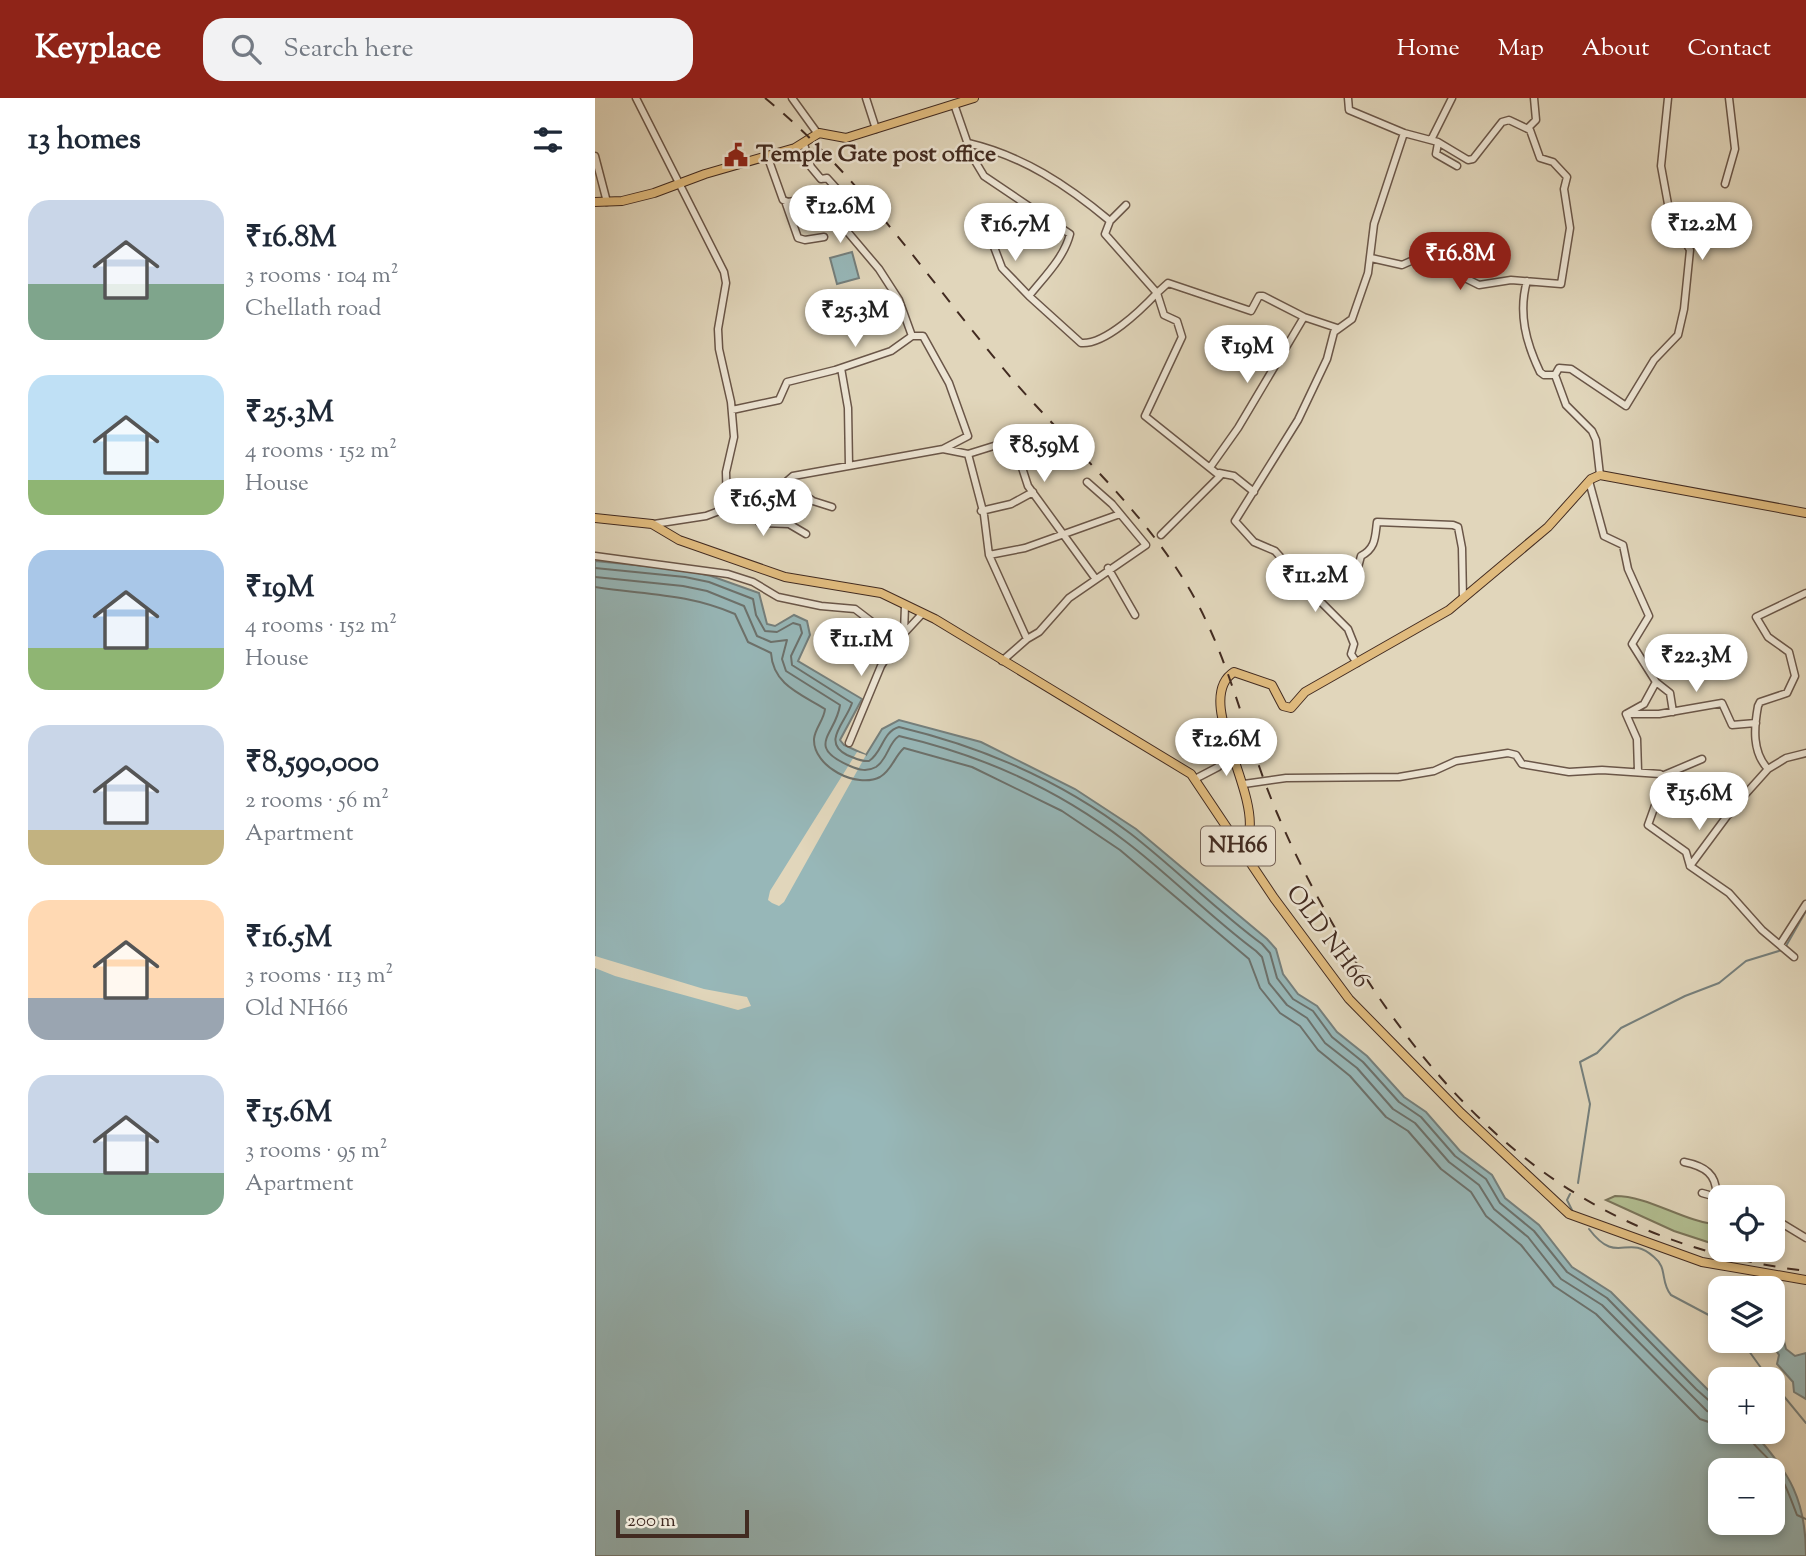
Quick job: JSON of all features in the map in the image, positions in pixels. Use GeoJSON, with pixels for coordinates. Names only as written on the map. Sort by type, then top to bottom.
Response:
{"type":"FeatureCollection","features":[{"type":"Feature","properties":{"kind":"main road"},"geometry":{"type":"LineString","coordinates":[[595,202],[633,198],[768,158],[804,144],[818,134],[844,138],[953,101],[974,98]]}},
{"type":"Feature","properties":{"kind":"main road"},"geometry":{"type":"LineString","coordinates":[[1236,842],[1247,835],[1250,828],[1250,804],[1230,751],[1219,700],[1227,676],[1238,672],[1272,685],[1283,706],[1291,708],[1305,692],[1449,610],[1548,527],[1589,481],[1600,475],[1806,513]]}},
{"type":"Feature","properties":{"kind":"main road","name":"OLD NH66"},"geometry":{"type":"LineString","coordinates":[[595,518],[652,524],[678,540],[785,577],[821,585],[858,587],[881,593],[935,619],[1195,779],[1274,898],[1369,1022],[1569,1214],[1702,1262],[1806,1280]]}},
{"type":"Feature","properties":{"kind":"street"},"geometry":{"type":"LineString","coordinates":[[636,98],[724,272],[726,282],[718,329],[719,349],[733,410],[734,437],[726,472],[727,508]]}},
{"type":"Feature","properties":{"kind":"street"},"geometry":{"type":"LineString","coordinates":[[792,98],[818,134]]}},
{"type":"Feature","properties":{"kind":"street"},"geometry":{"type":"LineString","coordinates":[[866,98],[876,129]]}},
{"type":"Feature","properties":{"kind":"street"},"geometry":{"type":"LineString","coordinates":[[1348,98],[1349,110],[1404,133],[1435,141],[1468,160],[1473,159],[1502,122],[1509,120],[1528,128],[1540,158],[1553,162],[1567,177],[1564,194],[1570,228],[1561,284],[1527,281],[1479,285],[1459,275],[1448,265],[1428,257],[1420,257],[1402,265],[1371,258]]}},
{"type":"Feature","properties":{"kind":"street"},"geometry":{"type":"LineString","coordinates":[[1452,98],[1435,141],[1436,154],[1457,166]]}},
{"type":"Feature","properties":{"kind":"street"},"geometry":{"type":"LineString","coordinates":[[1528,128],[1536,120],[1534,98]]}},
{"type":"Feature","properties":{"kind":"street"},"geometry":{"type":"LineString","coordinates":[[1555,374],[1559,368],[1571,369],[1626,406],[1654,360],[1678,335],[1682,322],[1690,250],[1670,215],[1662,175],[1661,145],[1668,98]]}},
{"type":"Feature","properties":{"kind":"street"},"geometry":{"type":"LineString","coordinates":[[1725,184],[1735,149],[1729,98]]}},
{"type":"Feature","properties":{"kind":"street"},"geometry":{"type":"LineString","coordinates":[[953,101],[968,143],[984,176],[1070,234],[1067,246],[1052,270],[1030,296]]}},
{"type":"Feature","properties":{"kind":"street"},"geometry":{"type":"LineString","coordinates":[[991,239],[1002,268],[1074,339],[1086,344],[1134,317],[1168,284],[1251,311],[1259,296],[1263,296],[1304,317],[1337,328],[1352,319],[1371,258],[1374,224],[1404,133]]}},
{"type":"Feature","properties":{"kind":"street"},"geometry":{"type":"LineString","coordinates":[[968,143],[989,148],[1031,165],[1077,194],[1110,222]]}},
{"type":"Feature","properties":{"kind":"street"},"geometry":{"type":"LineString","coordinates":[[804,144],[811,167],[821,179],[827,178],[837,189]]}},
{"type":"Feature","properties":{"kind":"street"},"geometry":{"type":"LineString","coordinates":[[595,156],[607,202]]}},
{"type":"Feature","properties":{"kind":"street"},"geometry":{"type":"LineString","coordinates":[[768,158],[798,237],[805,240],[824,237]]}},
{"type":"Feature","properties":{"kind":"street"},"geometry":{"type":"LineString","coordinates":[[785,201],[818,197],[879,269],[899,300],[912,337]]}},
{"type":"Feature","properties":{"kind":"street"},"geometry":{"type":"LineString","coordinates":[[1126,205],[1110,222],[1105,234],[1157,293],[1164,315],[1177,321],[1182,337],[1145,416],[1219,473],[1234,476],[1254,492]]}},
{"type":"Feature","properties":{"kind":"street"},"geometry":{"type":"LineString","coordinates":[[1527,281],[1522,305],[1523,325],[1540,372],[1544,375],[1555,374]]}},
{"type":"Feature","properties":{"kind":"street"},"geometry":{"type":"LineString","coordinates":[[1211,466],[1238,428],[1304,317]]}},
{"type":"Feature","properties":{"kind":"street"},"geometry":{"type":"LineString","coordinates":[[1337,328],[1298,420],[1235,521],[1260,547],[1275,551],[1284,561],[1286,572],[1293,574],[1347,629],[1354,644],[1351,654],[1357,663]]}},
{"type":"Feature","properties":{"kind":"street"},"geometry":{"type":"LineString","coordinates":[[652,524],[706,516],[727,508],[747,508],[764,501],[793,476],[943,449],[968,436],[937,357],[923,336],[912,337],[891,351],[841,368],[787,382],[779,400],[733,410]]}},
{"type":"Feature","properties":{"kind":"street"},"geometry":{"type":"LineString","coordinates":[[841,368],[848,408],[849,466]]}},
{"type":"Feature","properties":{"kind":"street"},"geometry":{"type":"LineString","coordinates":[[1555,374],[1566,405],[1592,431],[1596,440],[1600,475]]}},
{"type":"Feature","properties":{"kind":"street"},"geometry":{"type":"LineString","coordinates":[[943,449],[968,454],[1013,440],[1024,477],[1095,578]]}},
{"type":"Feature","properties":{"kind":"street"},"geometry":{"type":"LineString","coordinates":[[968,454],[989,555],[1027,639]]}},
{"type":"Feature","properties":{"kind":"street"},"geometry":{"type":"LineString","coordinates":[[1161,536],[1219,480],[1219,473]]}},
{"type":"Feature","properties":{"kind":"street"},"geometry":{"type":"LineString","coordinates":[[1589,481],[1604,536],[1623,545],[1628,569],[1649,616],[1632,644],[1656,682],[1670,693],[1673,712]]}},
{"type":"Feature","properties":{"kind":"street"},"geometry":{"type":"LineString","coordinates":[[1002,661],[1039,632],[1069,598],[1108,568],[1146,545],[1120,514],[1087,482]]}},
{"type":"Feature","properties":{"kind":"street"},"geometry":{"type":"LineString","coordinates":[[776,490],[793,487],[813,501],[832,507]]}},
{"type":"Feature","properties":{"kind":"street"},"geometry":{"type":"LineString","coordinates":[[981,511],[1011,504],[1033,492]]}},
{"type":"Feature","properties":{"kind":"street"},"geometry":{"type":"LineString","coordinates":[[747,508],[760,523],[789,523],[806,534]]}},
{"type":"Feature","properties":{"kind":"street"},"geometry":{"type":"LineString","coordinates":[[989,555],[1025,548],[1120,514]]}},
{"type":"Feature","properties":{"kind":"street"},"geometry":{"type":"LineString","coordinates":[[1284,561],[1325,566],[1353,582],[1361,556],[1368,553],[1376,539],[1377,522],[1458,527],[1462,548],[1463,599]]}},
{"type":"Feature","properties":{"kind":"street"},"geometry":{"type":"LineString","coordinates":[[595,556],[728,574],[753,582],[778,597],[821,606],[855,609],[897,640]]}},
{"type":"Feature","properties":{"kind":"street"},"geometry":{"type":"LineString","coordinates":[[1108,568],[1135,615]]}},
{"type":"Feature","properties":{"kind":"street"},"geometry":{"type":"LineString","coordinates":[[1768,769],[1757,747],[1756,723],[1760,702],[1787,693],[1795,676],[1789,652],[1768,637],[1756,617],[1806,593]]}},
{"type":"Feature","properties":{"kind":"street"},"geometry":{"type":"LineString","coordinates":[[904,632],[905,606]]}},
{"type":"Feature","properties":{"kind":"street"},"geometry":{"type":"LineString","coordinates":[[849,743],[881,666],[897,640],[922,614]]}},
{"type":"Feature","properties":{"kind":"street"},"geometry":{"type":"LineString","coordinates":[[1626,715],[1644,704],[1656,682]]}},
{"type":"Feature","properties":{"kind":"street"},"geometry":{"type":"LineString","coordinates":[[1626,715],[1673,712],[1722,703],[1732,725],[1756,723]]}},
{"type":"Feature","properties":{"kind":"street"},"geometry":{"type":"LineString","coordinates":[[1626,715],[1637,739],[1638,771]]}},
{"type":"Feature","properties":{"kind":"street"},"geometry":{"type":"LineString","coordinates":[[1195,779],[1218,767],[1230,751]]}},
{"type":"Feature","properties":{"kind":"street"},"geometry":{"type":"LineString","coordinates":[[1690,866],[1729,814],[1768,769],[1786,758],[1806,752]]}},
{"type":"Feature","properties":{"kind":"street"},"geometry":{"type":"LineString","coordinates":[[1244,784],[1286,778],[1399,777],[1434,771],[1457,761],[1508,753],[1516,755],[1522,764],[1562,771],[1638,771],[1663,779]]}},
{"type":"Feature","properties":{"kind":"street"},"geometry":{"type":"LineString","coordinates":[[1702,759],[1663,779],[1648,825],[1686,852],[1690,866],[1729,893],[1762,930],[1794,957]]}},
{"type":"Feature","properties":{"kind":"street"},"geometry":{"type":"LineString","coordinates":[[1663,779],[1665,790],[1691,796],[1729,814]]}},
{"type":"Feature","properties":{"kind":"street"},"geometry":{"type":"LineString","coordinates":[[1783,946],[1806,904]]}},
{"type":"Feature","properties":{"kind":"street"},"geometry":{"type":"LineString","coordinates":[[1684,1162],[1705,1167],[1716,1185]]}},
{"type":"Feature","properties":{"kind":"street"},"geometry":{"type":"LineString","coordinates":[[1702,1193],[1708,1194]]}},
{"type":"Feature","properties":{"kind":"street"},"geometry":{"type":"LineString","coordinates":[[1785,1225],[1806,1238]]}},
{"type":"Feature","properties":{"kind":"green space"},"geometry":{"type":"Polygon","coordinates":[[[1615,1196],[1628,1197],[1708,1223],[1708,1242],[1674,1231],[1606,1200],[1615,1196]]]}},
{"type":"Feature","properties":{"kind":"water"},"geometry":{"type":"Polygon","coordinates":[[[852,252],[859,278],[837,284],[830,258],[852,252]]]}},
{"type":"Feature","properties":{"kind":"water"},"geometry":{"type":"Polygon","coordinates":[[[595,561],[685,570],[711,576],[759,593],[767,624],[775,626],[794,615],[807,621],[810,635],[798,661],[862,699],[840,740],[844,745],[866,755],[882,729],[899,720],[981,742],[1075,789],[1136,829],[1267,939],[1276,949],[1283,974],[1298,994],[1317,1006],[1337,1032],[1367,1056],[1404,1097],[1426,1112],[1460,1151],[1492,1175],[1505,1198],[1539,1225],[1572,1267],[1611,1292],[1708,1390],[1708,1444],[1763,1444],[1775,1458],[1708,1458],[1708,1535],[1785,1535],[1785,1473],[1799,1503],[1806,1556],[595,1556],[595,561]]]}},
{"type":"Feature","properties":{"kind":"water"},"geometry":{"type":"Polygon","coordinates":[[[1785,1345],[1795,1356],[1806,1353],[1806,1399],[1794,1392],[1793,1382],[1785,1373],[1785,1367],[1777,1364],[1778,1353],[1785,1353],[1785,1345]]]}},
{"type":"Feature","properties":{"kind":"pier"},"geometry":{"type":"Polygon","coordinates":[[[857,752],[866,755],[784,902],[779,906],[772,903],[768,900],[770,891],[857,752]]]}},
{"type":"Feature","properties":{"kind":"pier"},"geometry":{"type":"Polygon","coordinates":[[[595,956],[704,989],[747,997],[751,1006],[738,1010],[615,976],[595,968],[595,956]]]}},
{"type":"Feature","properties":{"kind":"waterway"},"geometry":{"type":"LineString","coordinates":[[1786,946],[1806,911]]}},
{"type":"Feature","properties":{"kind":"waterway"},"geometry":{"type":"LineString","coordinates":[[1578,1183],[1590,1104],[1580,1062],[1597,1053],[1621,1028],[1685,996],[1719,983],[1746,961],[1782,950]]}},
{"type":"Feature","properties":{"kind":"waterway"},"geometry":{"type":"LineString","coordinates":[[1570,1194],[1567,1200],[1573,1212]]}},
{"type":"Feature","properties":{"kind":"waterway"},"geometry":{"type":"LineString","coordinates":[[1589,1229],[1607,1246],[1636,1247],[1654,1257],[1661,1266],[1671,1295],[1708,1315]]}},
{"type":"Feature","properties":{"kind":"waterway"},"geometry":{"type":"LineString","coordinates":[[1750,1353],[1760,1367]]}},
{"type":"Feature","properties":{"kind":"waterway"},"geometry":{"type":"LineString","coordinates":[[1785,1398],[1806,1423]]}},
{"type":"Feature","properties":{"kind":"railway"},"geometry":{"type":"LineString","coordinates":[[765,98],[834,162],[865,197],[1013,380],[1127,504],[1168,557],[1187,585],[1215,640],[1266,785],[1311,885],[1380,999],[1421,1054],[1465,1104],[1512,1147],[1562,1185],[1615,1216],[1674,1240],[1737,1259],[1806,1271]]}},
{"type":"Feature","properties":{"kind":"place","name":"Temple Gate post office"},"geometry":{"type":"Point","coordinates":[736,155]}}]}
